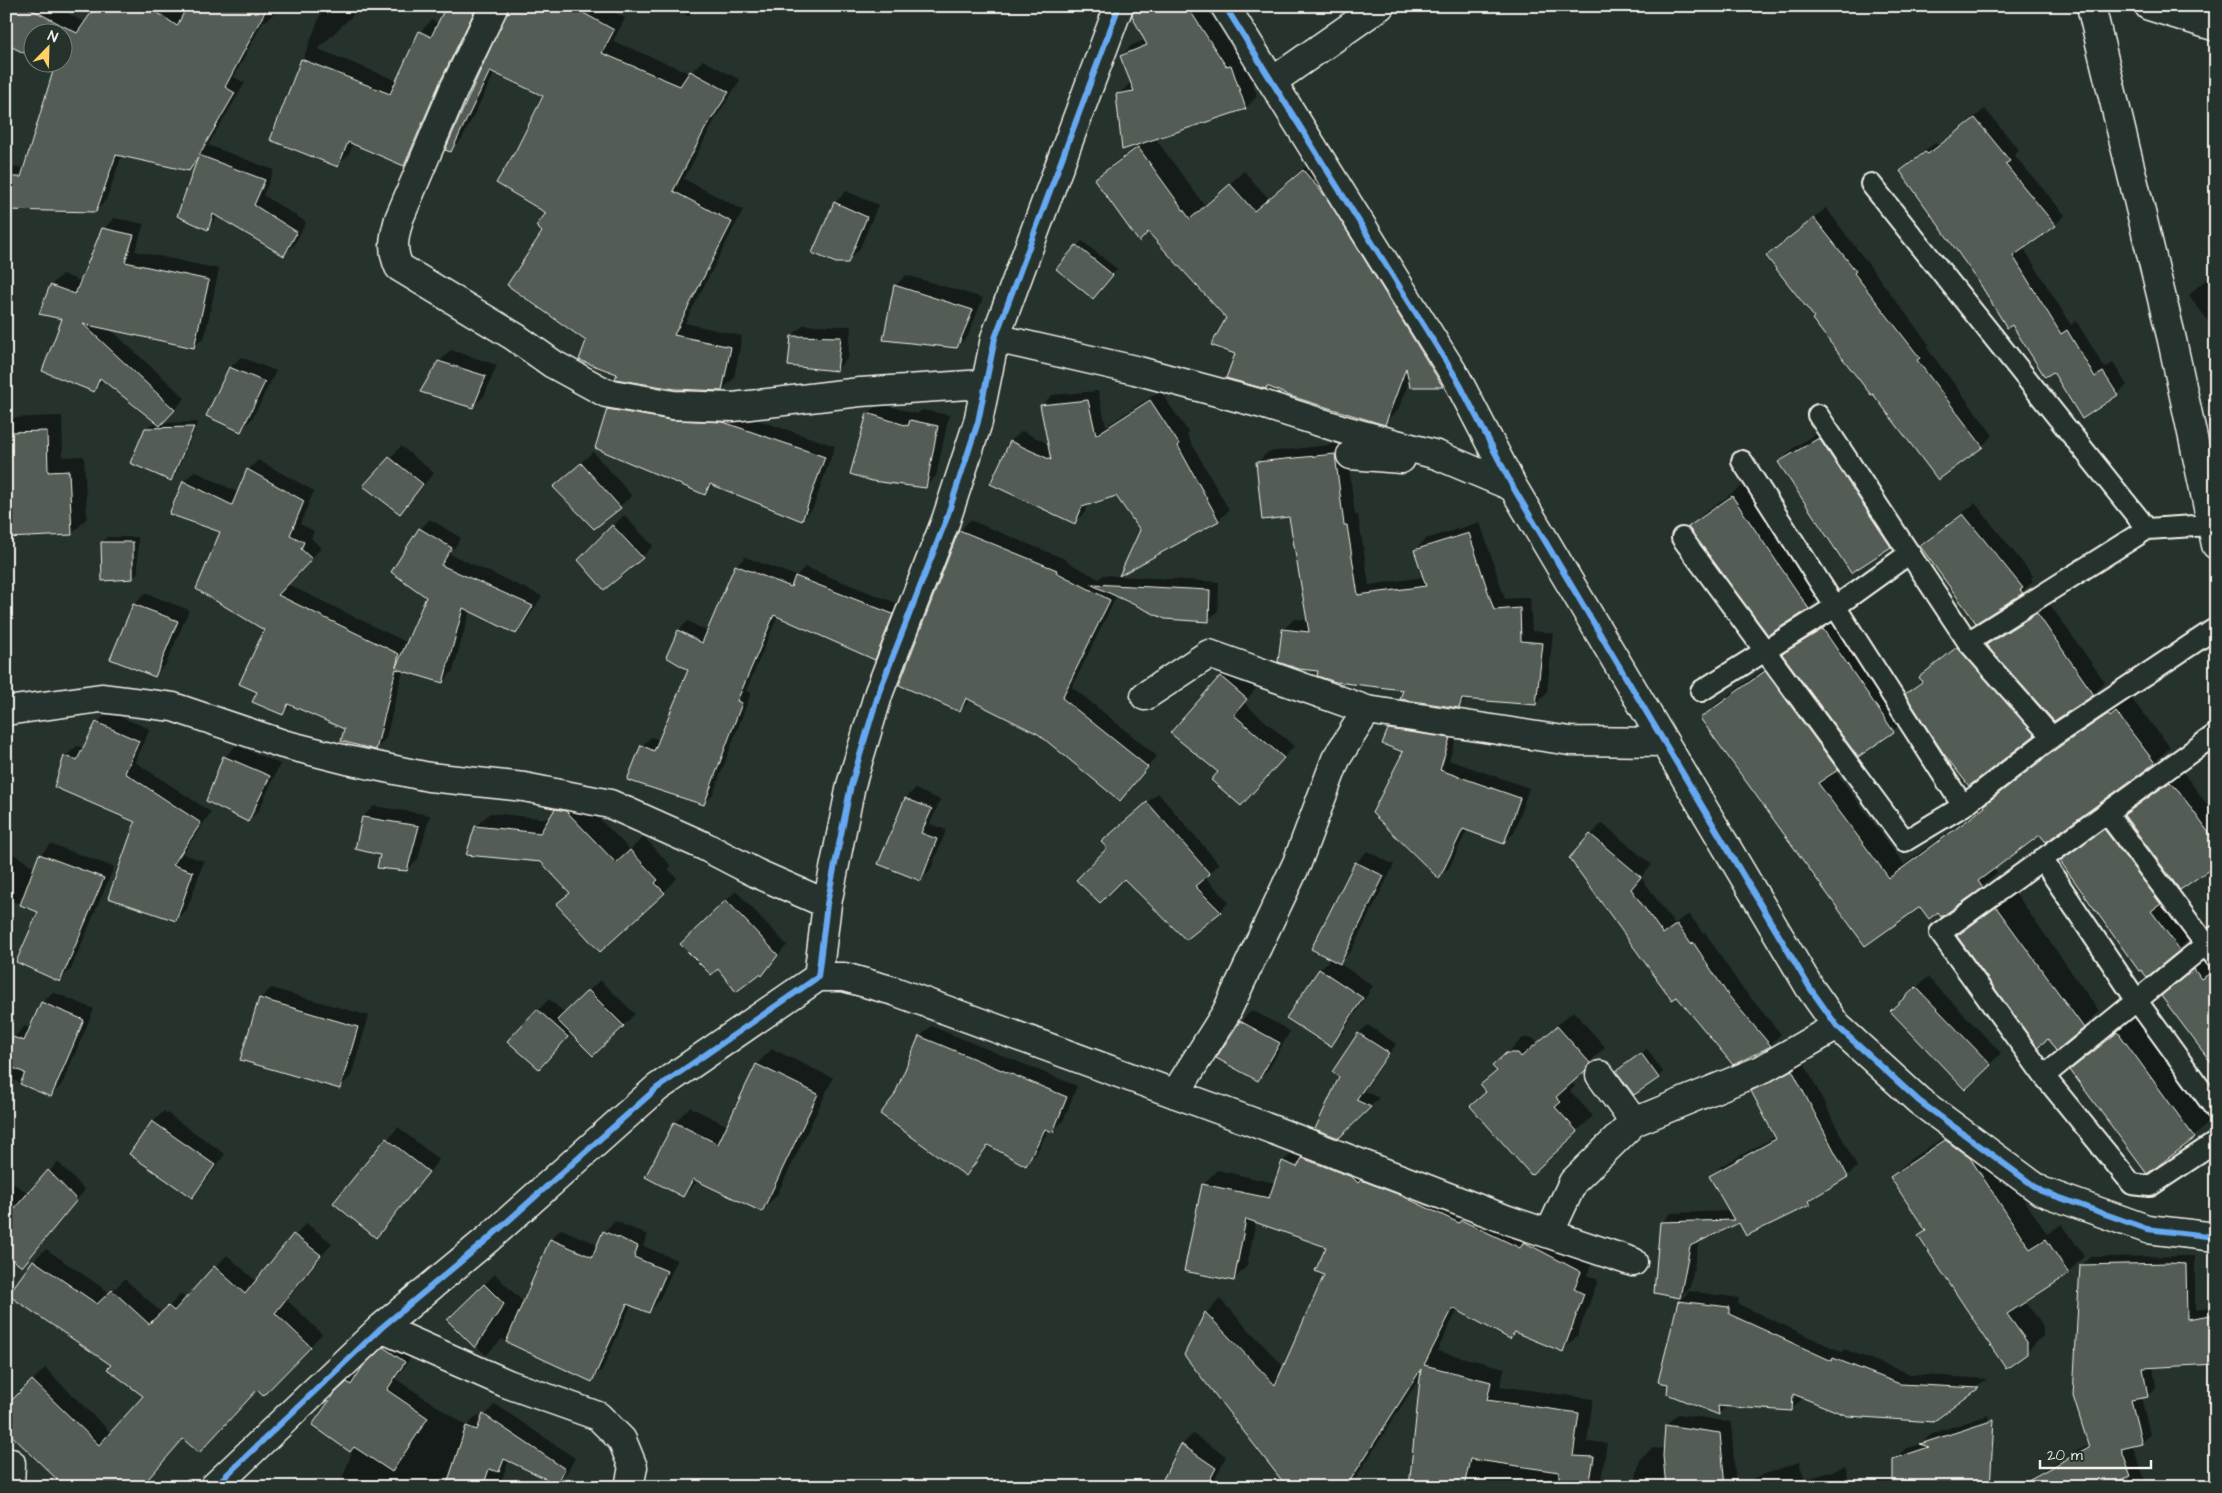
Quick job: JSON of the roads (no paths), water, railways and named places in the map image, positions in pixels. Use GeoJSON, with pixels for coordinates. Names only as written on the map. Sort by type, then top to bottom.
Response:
{"type":"FeatureCollection","features":[{"type":"Feature","properties":{"kind":"street"},"geometry":{"type":"LineString","coordinates":[[494,6],[454,89],[399,219],[394,237],[393,253],[399,267],[515,337],[553,364],[606,393],[673,406],[733,407],[860,392],[984,384]]}},
{"type":"Feature","properties":{"kind":"street"},"geometry":{"type":"LineString","coordinates":[[818,977],[827,904],[851,785],[879,692],[946,520],[978,422],[984,384],[995,338],[1119,6]]}},
{"type":"Feature","properties":{"kind":"street"},"geometry":{"type":"LineString","coordinates":[[1225,6],[1457,379],[1513,488],[1810,988],[1837,1026],[1919,1101],[2041,1190],[2147,1229],[2216,1237]]}},
{"type":"Feature","properties":{"kind":"street"},"geometry":{"type":"LineString","coordinates":[[1273,81],[1380,6]]}},
{"type":"Feature","properties":{"kind":"street"},"geometry":{"type":"LineString","coordinates":[[2091,6],[2172,340],[2214,531]]}},
{"type":"Feature","properties":{"kind":"street"},"geometry":{"type":"LineString","coordinates":[[2149,6],[2216,27]]}},
{"type":"Feature","properties":{"kind":"street"},"geometry":{"type":"LineString","coordinates":[[995,338],[1135,370],[1437,455],[1513,488]]}},
{"type":"Feature","properties":{"kind":"street"},"geometry":{"type":"LineString","coordinates":[[1351,455],[1417,460],[1437,455]]}},
{"type":"Feature","properties":{"kind":"street"},"geometry":{"type":"LineString","coordinates":[[1145,696],[1209,654],[1367,710],[1570,742],[1664,742]]}},
{"type":"Feature","properties":{"kind":"street"},"geometry":{"type":"LineString","coordinates":[[6,711],[101,698],[173,706],[283,744],[348,760],[429,777],[524,787],[610,804],[827,904]]}},
{"type":"Feature","properties":{"kind":"street"},"geometry":{"type":"LineString","coordinates":[[1175,1094],[1226,1013],[1297,863],[1336,759],[1367,710]]}},
{"type":"Feature","properties":{"kind":"street"},"geometry":{"type":"LineString","coordinates":[[214,1487],[381,1328],[488,1238],[657,1088],[818,977],[844,977],[894,991],[1549,1234],[1633,1262]]}},
{"type":"Feature","properties":{"kind":"street"},"geometry":{"type":"LineString","coordinates":[[1549,1234],[1573,1182],[1634,1122],[1761,1070],[1837,1026]]}},
{"type":"Feature","properties":{"kind":"street"},"geometry":{"type":"LineString","coordinates":[[1600,1075],[1634,1122]]}},
{"type":"Feature","properties":{"kind":"street"},"geometry":{"type":"LineString","coordinates":[[381,1328],[508,1384],[598,1416],[622,1440],[633,1468],[629,1487]]}},
{"type":"Feature","properties":{"kind":"street"},"geometry":{"type":"LineString","coordinates":[[6,1462],[11,1463],[10,1487]]}},
{"type":"Feature","properties":{"kind":"lane"},"geometry":{"type":"LineString","coordinates":[[1871,184],[2147,530]]}},
{"type":"Feature","properties":{"kind":"lane"},"geometry":{"type":"LineString","coordinates":[[1818,416],[1968,642],[2052,737]]}},
{"type":"Feature","properties":{"kind":"lane"},"geometry":{"type":"LineString","coordinates":[[1742,461],[1963,806]]}},
{"type":"Feature","properties":{"kind":"lane"},"geometry":{"type":"LineString","coordinates":[[1968,642],[2147,530],[2214,531]]}},
{"type":"Feature","properties":{"kind":"lane"},"geometry":{"type":"LineString","coordinates":[[1682,538],[1905,841],[1963,806],[2052,737],[2214,634]]}},
{"type":"Feature","properties":{"kind":"lane"},"geometry":{"type":"LineString","coordinates":[[1701,691],[1835,607],[1910,553]]}},
{"type":"Feature","properties":{"kind":"lane"},"geometry":{"type":"LineString","coordinates":[[2216,734],[1940,933],[2044,1076],[2132,1184],[2150,1186],[2216,1142]]}},
{"type":"Feature","properties":{"kind":"lane"},"geometry":{"type":"LineString","coordinates":[[2044,1076],[2137,1000],[2212,946],[2107,814]]}},
{"type":"Feature","properties":{"kind":"lane"},"geometry":{"type":"LineString","coordinates":[[2042,859],[2137,1000],[2216,1110]]}}]}
